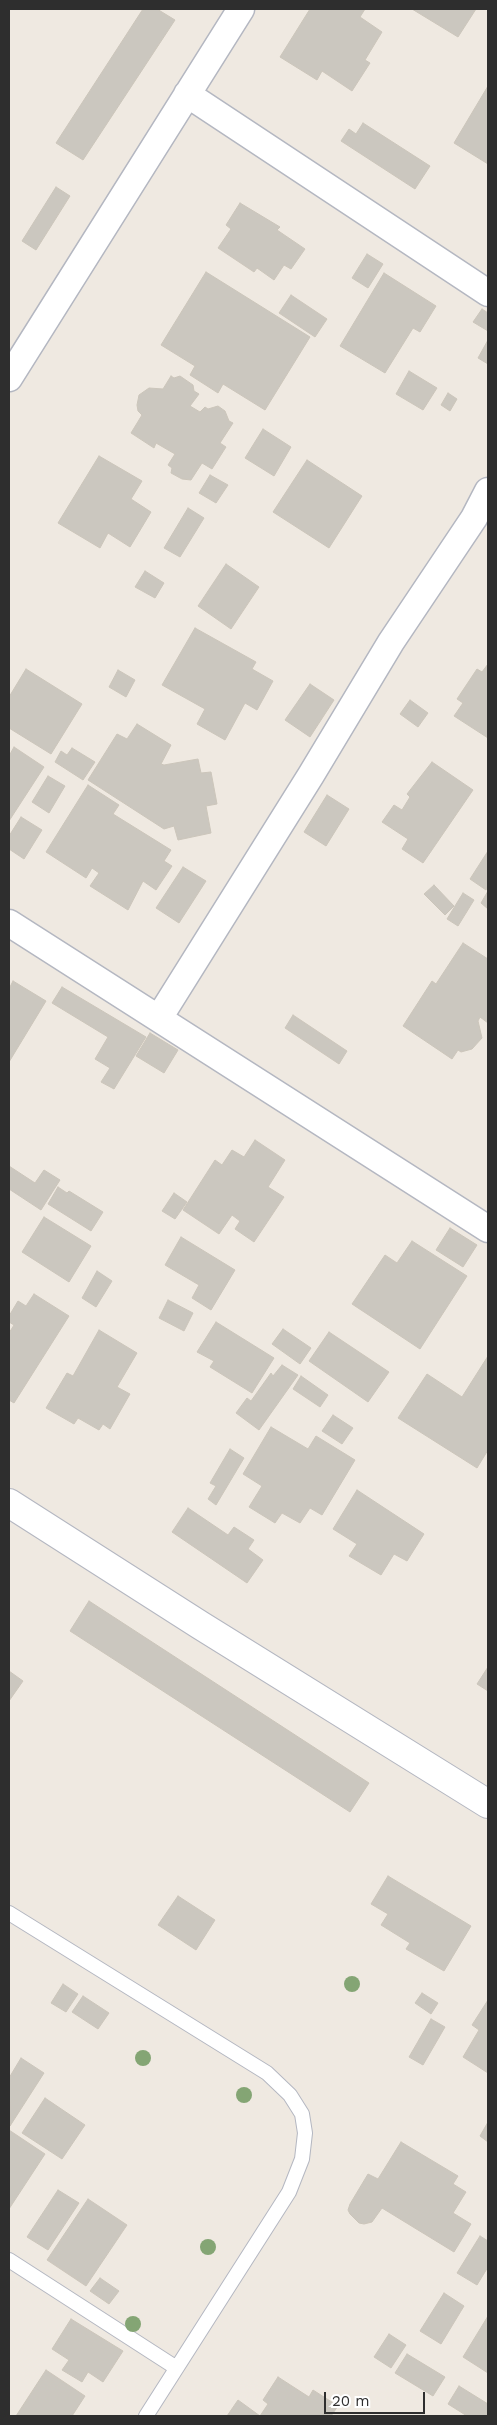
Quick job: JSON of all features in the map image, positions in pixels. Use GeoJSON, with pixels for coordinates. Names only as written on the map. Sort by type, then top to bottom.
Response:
{"type":"FeatureCollection","features":[{"type":"Feature","properties":{"kind":"street"},"geometry":{"type":"LineString","coordinates":[[9,378],[241,9]]}},
{"type":"Feature","properties":{"kind":"street"},"geometry":{"type":"LineString","coordinates":[[187,94],[488,293]]}},
{"type":"Feature","properties":{"kind":"street"},"geometry":{"type":"LineString","coordinates":[[159,1018],[312,775],[391,642],[481,523],[488,491]]}},
{"type":"Feature","properties":{"kind":"street"},"geometry":{"type":"LineString","coordinates":[[9,923],[488,1229]]}},
{"type":"Feature","properties":{"kind":"street"},"geometry":{"type":"LineString","coordinates":[[9,1503],[200,1626],[488,1804]]}},
{"type":"Feature","properties":{"kind":"lane"},"geometry":{"type":"LineString","coordinates":[[9,1913],[267,2073],[290,2095],[302,2114],[305,2133],[302,2159],[288,2192],[175,2367],[146,2416]]}},
{"type":"Feature","properties":{"kind":"lane"},"geometry":{"type":"LineString","coordinates":[[9,2260],[175,2367]]}},
{"type":"Feature","properties":{"kind":"building"},"geometry":{"type":"Polygon","coordinates":[[[143,9],[157,9],[175,20],[83,160],[56,143],[143,9]]]}},
{"type":"Feature","properties":{"kind":"building"},"geometry":{"type":"Polygon","coordinates":[[[310,9],[365,9],[360,17],[382,32],[365,60],[370,63],[352,91],[322,71],[317,80],[280,57],[310,9]]]}},
{"type":"Feature","properties":{"kind":"building"},"geometry":{"type":"Polygon","coordinates":[[[412,9],[476,9],[458,37],[412,9]]]}},
{"type":"Feature","properties":{"kind":"building"},"geometry":{"type":"Polygon","coordinates":[[[488,86],[488,164],[454,143],[488,86]]]}},
{"type":"Feature","properties":{"kind":"building"},"geometry":{"type":"Polygon","coordinates":[[[363,123],[430,166],[415,189],[341,141],[349,129],[356,134],[363,123]]]}},
{"type":"Feature","properties":{"kind":"building"},"geometry":{"type":"Polygon","coordinates":[[[56,187],[70,196],[36,250],[22,241],[56,187]]]}},
{"type":"Feature","properties":{"kind":"building"},"geometry":{"type":"Polygon","coordinates":[[[240,203],[280,227],[277,230],[305,249],[291,269],[284,265],[274,280],[257,268],[254,272],[218,248],[231,229],[226,225],[240,203]]]}},
{"type":"Feature","properties":{"kind":"building"},"geometry":{"type":"Polygon","coordinates":[[[367,254],[383,264],[368,288],[352,278],[367,254]]]}},
{"type":"Feature","properties":{"kind":"building"},"geometry":{"type":"Polygon","coordinates":[[[206,272],[310,337],[265,410],[223,384],[218,393],[190,375],[195,366],[161,345],[206,272]]]}},
{"type":"Feature","properties":{"kind":"building"},"geometry":{"type":"Polygon","coordinates":[[[384,273],[436,306],[420,332],[413,328],[385,373],[340,346],[384,273]]]}},
{"type":"Feature","properties":{"kind":"building"},"geometry":{"type":"Polygon","coordinates":[[[291,295],[327,319],[315,337],[279,313],[291,295]]]}},
{"type":"Feature","properties":{"kind":"building"},"geometry":{"type":"Polygon","coordinates":[[[482,309],[488,313],[488,331],[473,322],[482,309]]]}},
{"type":"Feature","properties":{"kind":"building"},"geometry":{"type":"Polygon","coordinates":[[[488,340],[488,364],[478,358],[488,340]]]}},
{"type":"Feature","properties":{"kind":"building"},"geometry":{"type":"Polygon","coordinates":[[[409,371],[437,388],[423,410],[396,394],[409,371]]]}},
{"type":"Feature","properties":{"kind":"building"},"geometry":{"type":"Polygon","coordinates":[[[171,376],[174,378],[180,376],[193,385],[194,391],[199,394],[190,406],[200,412],[205,407],[208,409],[218,406],[225,411],[229,421],[233,423],[220,443],[226,447],[212,469],[202,463],[191,480],[182,479],[171,473],[172,468],[168,465],[175,454],[156,443],[154,448],[131,433],[142,415],[138,411],[137,405],[139,395],[149,388],[163,389],[171,376]]]}},
{"type":"Feature","properties":{"kind":"building"},"geometry":{"type":"Polygon","coordinates":[[[448,393],[457,399],[450,411],[441,405],[448,393]]]}},
{"type":"Feature","properties":{"kind":"building"},"geometry":{"type":"Polygon","coordinates":[[[263,429],[291,447],[274,476],[245,458],[263,429]]]}},
{"type":"Feature","properties":{"kind":"building"},"geometry":{"type":"Polygon","coordinates":[[[99,456],[142,481],[131,499],[151,512],[130,547],[108,533],[100,548],[58,523],[99,456]]]}},
{"type":"Feature","properties":{"kind":"building"},"geometry":{"type":"Polygon","coordinates":[[[307,460],[362,496],[329,548],[273,512],[307,460]]]}},
{"type":"Feature","properties":{"kind":"building"},"geometry":{"type":"Polygon","coordinates":[[[210,475],[228,485],[216,503],[199,493],[210,475]]]}},
{"type":"Feature","properties":{"kind":"building"},"geometry":{"type":"Polygon","coordinates":[[[188,508],[204,518],[180,557],[164,548],[188,508]]]}},
{"type":"Feature","properties":{"kind":"building"},"geometry":{"type":"Polygon","coordinates":[[[226,564],[259,587],[231,629],[198,606],[226,564]]]}},
{"type":"Feature","properties":{"kind":"building"},"geometry":{"type":"Polygon","coordinates":[[[145,571],[164,583],[155,598],[135,587],[145,571]]]}},
{"type":"Feature","properties":{"kind":"building"},"geometry":{"type":"Polygon","coordinates":[[[195,628],[256,662],[252,669],[273,681],[257,710],[245,703],[225,740],[197,724],[205,709],[162,685],[195,628]]]}},
{"type":"Feature","properties":{"kind":"building"},"geometry":{"type":"Polygon","coordinates":[[[488,664],[488,738],[454,716],[463,703],[457,699],[477,669],[482,672],[488,664]]]}},
{"type":"Feature","properties":{"kind":"building"},"geometry":{"type":"Polygon","coordinates":[[[26,669],[82,704],[51,754],[9,728],[9,697],[26,669]]]}},
{"type":"Feature","properties":{"kind":"building"},"geometry":{"type":"Polygon","coordinates":[[[118,670],[135,680],[126,697],[109,687],[118,670]]]}},
{"type":"Feature","properties":{"kind":"building"},"geometry":{"type":"Polygon","coordinates":[[[310,684],[334,700],[310,737],[285,720],[310,684]]]}},
{"type":"Feature","properties":{"kind":"building"},"geometry":{"type":"Polygon","coordinates":[[[410,700],[428,713],[418,727],[400,714],[410,700]]]}},
{"type":"Feature","properties":{"kind":"building"},"geometry":{"type":"Polygon","coordinates":[[[137,724],[171,745],[161,764],[198,759],[201,773],[211,772],[217,804],[206,806],[211,833],[178,840],[174,826],[164,829],[88,780],[117,734],[127,739],[137,724]]]}},
{"type":"Feature","properties":{"kind":"building"},"geometry":{"type":"Polygon","coordinates":[[[14,747],[44,767],[9,821],[9,756],[14,747]]]}},
{"type":"Feature","properties":{"kind":"building"},"geometry":{"type":"Polygon","coordinates":[[[72,748],[95,762],[83,780],[55,762],[61,751],[67,755],[72,748]]]}},
{"type":"Feature","properties":{"kind":"building"},"geometry":{"type":"Polygon","coordinates":[[[432,762],[473,790],[423,863],[402,849],[408,839],[382,822],[394,805],[402,810],[410,797],[407,794],[432,762]]]}},
{"type":"Feature","properties":{"kind":"building"},"geometry":{"type":"Polygon","coordinates":[[[48,776],[65,786],[49,813],[32,802],[48,776]]]}},
{"type":"Feature","properties":{"kind":"building"},"geometry":{"type":"Polygon","coordinates":[[[88,785],[119,805],[113,814],[171,850],[164,861],[172,866],[156,890],[143,881],[128,910],[90,886],[99,873],[92,868],[86,878],[46,852],[88,785]]]}},
{"type":"Feature","properties":{"kind":"building"},"geometry":{"type":"Polygon","coordinates":[[[327,795],[349,809],[326,846],[304,832],[327,795]]]}},
{"type":"Feature","properties":{"kind":"building"},"geometry":{"type":"Polygon","coordinates":[[[21,817],[42,830],[24,859],[9,849],[9,836],[21,817]]]}},
{"type":"Feature","properties":{"kind":"building"},"geometry":{"type":"Polygon","coordinates":[[[488,851],[488,886],[486,890],[470,879],[488,851]]]}},
{"type":"Feature","properties":{"kind":"building"},"geometry":{"type":"Polygon","coordinates":[[[183,867],[206,881],[179,923],[156,908],[183,867]]]}},
{"type":"Feature","properties":{"kind":"building"},"geometry":{"type":"Polygon","coordinates":[[[434,885],[454,906],[445,915],[424,894],[434,885]]]}},
{"type":"Feature","properties":{"kind":"building"},"geometry":{"type":"Polygon","coordinates":[[[488,891],[488,909],[481,903],[488,891]]]}},
{"type":"Feature","properties":{"kind":"building"},"geometry":{"type":"Polygon","coordinates":[[[463,893],[474,900],[458,926],[447,919],[463,893]]]}},
{"type":"Feature","properties":{"kind":"building"},"geometry":{"type":"Polygon","coordinates":[[[463,943],[488,959],[488,1023],[480,1017],[478,1021],[482,1038],[472,1049],[461,1052],[458,1050],[452,1059],[403,1026],[432,981],[436,984],[463,943]]]}},
{"type":"Feature","properties":{"kind":"building"},"geometry":{"type":"Polygon","coordinates":[[[13,981],[46,1001],[9,1062],[9,989],[13,981]]]}},
{"type":"Feature","properties":{"kind":"building"},"geometry":{"type":"Polygon","coordinates":[[[62,987],[146,1037],[114,1089],[101,1082],[110,1068],[95,1059],[108,1037],[52,1003],[62,987]]]}},
{"type":"Feature","properties":{"kind":"building"},"geometry":{"type":"Polygon","coordinates":[[[293,1015],[347,1051],[339,1064],[285,1028],[293,1015]]]}},
{"type":"Feature","properties":{"kind":"building"},"geometry":{"type":"Polygon","coordinates":[[[150,1033],[178,1050],[164,1073],[136,1056],[150,1033]]]}},
{"type":"Feature","properties":{"kind":"building"},"geometry":{"type":"Polygon","coordinates":[[[255,1140],[285,1160],[268,1187],[284,1197],[254,1242],[235,1229],[240,1221],[232,1215],[219,1234],[183,1210],[215,1160],[222,1165],[232,1150],[244,1157],[255,1140]]]}},
{"type":"Feature","properties":{"kind":"building"},"geometry":{"type":"Polygon","coordinates":[[[9,1166],[35,1183],[44,1170],[60,1180],[41,1210],[9,1189],[9,1166]]]}},
{"type":"Feature","properties":{"kind":"building"},"geometry":{"type":"Polygon","coordinates":[[[58,1187],[67,1193],[69,1191],[103,1212],[91,1231],[48,1204],[58,1187]]]}},
{"type":"Feature","properties":{"kind":"building"},"geometry":{"type":"Polygon","coordinates":[[[174,1193],[187,1202],[175,1219],[162,1211],[174,1193]]]}},
{"type":"Feature","properties":{"kind":"building"},"geometry":{"type":"Polygon","coordinates":[[[44,1217],[91,1246],[69,1282],[22,1252],[44,1217]]]}},
{"type":"Feature","properties":{"kind":"building"},"geometry":{"type":"Polygon","coordinates":[[[450,1228],[477,1245],[463,1267],[436,1250],[450,1228]]]}},
{"type":"Feature","properties":{"kind":"building"},"geometry":{"type":"Polygon","coordinates":[[[181,1237],[235,1270],[211,1310],[192,1298],[199,1285],[165,1265],[181,1237]]]}},
{"type":"Feature","properties":{"kind":"building"},"geometry":{"type":"Polygon","coordinates":[[[412,1241],[467,1276],[420,1349],[352,1304],[385,1255],[397,1263],[412,1241]]]}},
{"type":"Feature","properties":{"kind":"building"},"geometry":{"type":"Polygon","coordinates":[[[97,1271],[112,1281],[96,1307],[82,1298],[97,1271]]]}},
{"type":"Feature","properties":{"kind":"building"},"geometry":{"type":"Polygon","coordinates":[[[34,1294],[69,1316],[14,1403],[9,1400],[9,1333],[14,1325],[9,1322],[9,1316],[18,1301],[26,1306],[34,1294]]]}},
{"type":"Feature","properties":{"kind":"building"},"geometry":{"type":"Polygon","coordinates":[[[168,1300],[193,1313],[184,1331],[159,1318],[168,1300]]]}},
{"type":"Feature","properties":{"kind":"building"},"geometry":{"type":"Polygon","coordinates":[[[216,1322],[274,1358],[252,1393],[210,1367],[214,1361],[197,1352],[216,1322]]]}},
{"type":"Feature","properties":{"kind":"building"},"geometry":{"type":"Polygon","coordinates":[[[283,1329],[311,1348],[300,1364],[272,1344],[283,1329]]]}},
{"type":"Feature","properties":{"kind":"building"},"geometry":{"type":"Polygon","coordinates":[[[99,1330],[137,1353],[117,1387],[130,1394],[110,1429],[103,1424],[99,1430],[78,1418],[74,1424],[46,1408],[67,1373],[73,1376],[99,1330]]]}},
{"type":"Feature","properties":{"kind":"building"},"geometry":{"type":"Polygon","coordinates":[[[329,1332],[389,1372],[368,1402],[309,1361],[329,1332]]]}},
{"type":"Feature","properties":{"kind":"building"},"geometry":{"type":"Polygon","coordinates":[[[488,1356],[488,1450],[477,1468],[398,1418],[427,1374],[462,1397],[488,1356]]]}},
{"type":"Feature","properties":{"kind":"building"},"geometry":{"type":"Polygon","coordinates":[[[282,1365],[298,1375],[259,1430],[236,1413],[247,1398],[251,1401],[271,1373],[273,1376],[282,1365]]]}},
{"type":"Feature","properties":{"kind":"building"},"geometry":{"type":"Polygon","coordinates":[[[301,1376],[328,1395],[320,1407],[293,1389],[301,1376]]]}},
{"type":"Feature","properties":{"kind":"building"},"geometry":{"type":"Polygon","coordinates":[[[333,1415],[353,1428],[342,1444],[322,1431],[333,1415]]]}},
{"type":"Feature","properties":{"kind":"building"},"geometry":{"type":"Polygon","coordinates":[[[271,1427],[308,1449],[316,1436],[355,1460],[322,1515],[310,1508],[300,1523],[282,1513],[275,1523],[249,1507],[262,1486],[243,1474],[271,1427]]]}},
{"type":"Feature","properties":{"kind":"building"},"geometry":{"type":"Polygon","coordinates":[[[230,1449],[244,1458],[216,1505],[208,1499],[216,1486],[210,1483],[230,1449]]]}},
{"type":"Feature","properties":{"kind":"building"},"geometry":{"type":"Polygon","coordinates":[[[357,1490],[424,1534],[407,1561],[394,1554],[381,1575],[349,1556],[357,1544],[333,1529],[357,1490]]]}},
{"type":"Feature","properties":{"kind":"building"},"geometry":{"type":"Polygon","coordinates":[[[188,1508],[228,1535],[234,1527],[254,1540],[248,1549],[263,1560],[247,1583],[172,1532],[188,1508]]]}},
{"type":"Feature","properties":{"kind":"building"},"geometry":{"type":"Polygon","coordinates":[[[89,1601],[369,1783],[350,1812],[70,1631],[89,1601]]]}},
{"type":"Feature","properties":{"kind":"building"},"geometry":{"type":"Polygon","coordinates":[[[488,1667],[488,1691],[477,1684],[488,1667]]]}},
{"type":"Feature","properties":{"kind":"building"},"geometry":{"type":"Polygon","coordinates":[[[9,1671],[23,1681],[9,1701],[9,1671]]]}},
{"type":"Feature","properties":{"kind":"building"},"geometry":{"type":"Polygon","coordinates":[[[388,1876],[471,1926],[444,1971],[406,1949],[410,1943],[381,1925],[388,1914],[371,1904],[388,1876]]]}},
{"type":"Feature","properties":{"kind":"building"},"geometry":{"type":"Polygon","coordinates":[[[178,1896],[215,1920],[196,1950],[158,1925],[178,1896]]]}},
{"type":"Feature","properties":{"kind":"building"},"geometry":{"type":"Polygon","coordinates":[[[63,1984],[78,1994],[66,2012],[51,2003],[63,1984]]]}},
{"type":"Feature","properties":{"kind":"building"},"geometry":{"type":"Polygon","coordinates":[[[422,1993],[438,2003],[431,2014],[415,2003],[422,1993]]]}},
{"type":"Feature","properties":{"kind":"building"},"geometry":{"type":"Polygon","coordinates":[[[83,1996],[109,2013],[98,2029],[72,2012],[83,1996]]]}},
{"type":"Feature","properties":{"kind":"building"},"geometry":{"type":"Polygon","coordinates":[[[488,2000],[488,2073],[463,2057],[479,2030],[472,2025],[488,2000]]]}},
{"type":"Feature","properties":{"kind":"building"},"geometry":{"type":"Polygon","coordinates":[[[431,2019],[445,2027],[423,2065],[409,2057],[431,2019]]]}},
{"type":"Feature","properties":{"kind":"building"},"geometry":{"type":"Polygon","coordinates":[[[21,2058],[44,2073],[10,2126],[9,2078],[21,2058]]]}},
{"type":"Feature","properties":{"kind":"building"},"geometry":{"type":"Polygon","coordinates":[[[45,2098],[85,2125],[62,2159],[22,2133],[45,2098]]]}},
{"type":"Feature","properties":{"kind":"building"},"geometry":{"type":"Polygon","coordinates":[[[488,2122],[488,2142],[480,2136],[488,2122]]]}},
{"type":"Feature","properties":{"kind":"building"},"geometry":{"type":"Polygon","coordinates":[[[9,2130],[45,2154],[9,2209],[9,2130]]]}},
{"type":"Feature","properties":{"kind":"building"},"geometry":{"type":"Polygon","coordinates":[[[401,2142],[458,2176],[453,2184],[466,2192],[453,2213],[471,2224],[454,2252],[382,2208],[372,2222],[364,2224],[359,2223],[348,2210],[368,2174],[378,2179],[401,2142]]]}},
{"type":"Feature","properties":{"kind":"building"},"geometry":{"type":"Polygon","coordinates":[[[58,2190],[79,2203],[48,2250],[27,2237],[58,2190]]]}},
{"type":"Feature","properties":{"kind":"building"},"geometry":{"type":"Polygon","coordinates":[[[88,2199],[127,2225],[86,2286],[47,2260],[88,2199]]]}},
{"type":"Feature","properties":{"kind":"building"},"geometry":{"type":"Polygon","coordinates":[[[480,2236],[488,2241],[488,2267],[477,2285],[457,2273],[480,2236]]]}},
{"type":"Feature","properties":{"kind":"building"},"geometry":{"type":"Polygon","coordinates":[[[100,2278],[119,2291],[109,2304],[90,2291],[100,2278]]]}},
{"type":"Feature","properties":{"kind":"building"},"geometry":{"type":"Polygon","coordinates":[[[444,2293],[464,2306],[441,2344],[420,2331],[444,2293]]]}},
{"type":"Feature","properties":{"kind":"building"},"geometry":{"type":"Polygon","coordinates":[[[488,2316],[488,2373],[463,2357],[488,2316]]]}},
{"type":"Feature","properties":{"kind":"building"},"geometry":{"type":"Polygon","coordinates":[[[71,2319],[123,2351],[103,2382],[88,2372],[82,2382],[62,2370],[69,2360],[52,2349],[71,2319]]]}},
{"type":"Feature","properties":{"kind":"building"},"geometry":{"type":"Polygon","coordinates":[[[389,2334],[406,2345],[391,2368],[374,2357],[389,2334]]]}},
{"type":"Feature","properties":{"kind":"building"},"geometry":{"type":"Polygon","coordinates":[[[407,2354],[445,2377],[433,2396],[395,2373],[407,2354]]]}},
{"type":"Feature","properties":{"kind":"building"},"geometry":{"type":"Polygon","coordinates":[[[46,2370],[85,2396],[72,2416],[16,2416],[46,2370]]]}},
{"type":"Feature","properties":{"kind":"building"},"geometry":{"type":"Polygon","coordinates":[[[278,2377],[309,2397],[313,2390],[338,2406],[331,2416],[260,2416],[268,2404],[263,2400],[278,2377]]]}},
{"type":"Feature","properties":{"kind":"building"},"geometry":{"type":"Polygon","coordinates":[[[459,2386],[488,2404],[488,2416],[467,2416],[448,2404],[459,2386]]]}},
{"type":"Feature","properties":{"kind":"building"},"geometry":{"type":"Polygon","coordinates":[[[238,2400],[260,2416],[227,2416],[238,2400]]]}}]}
